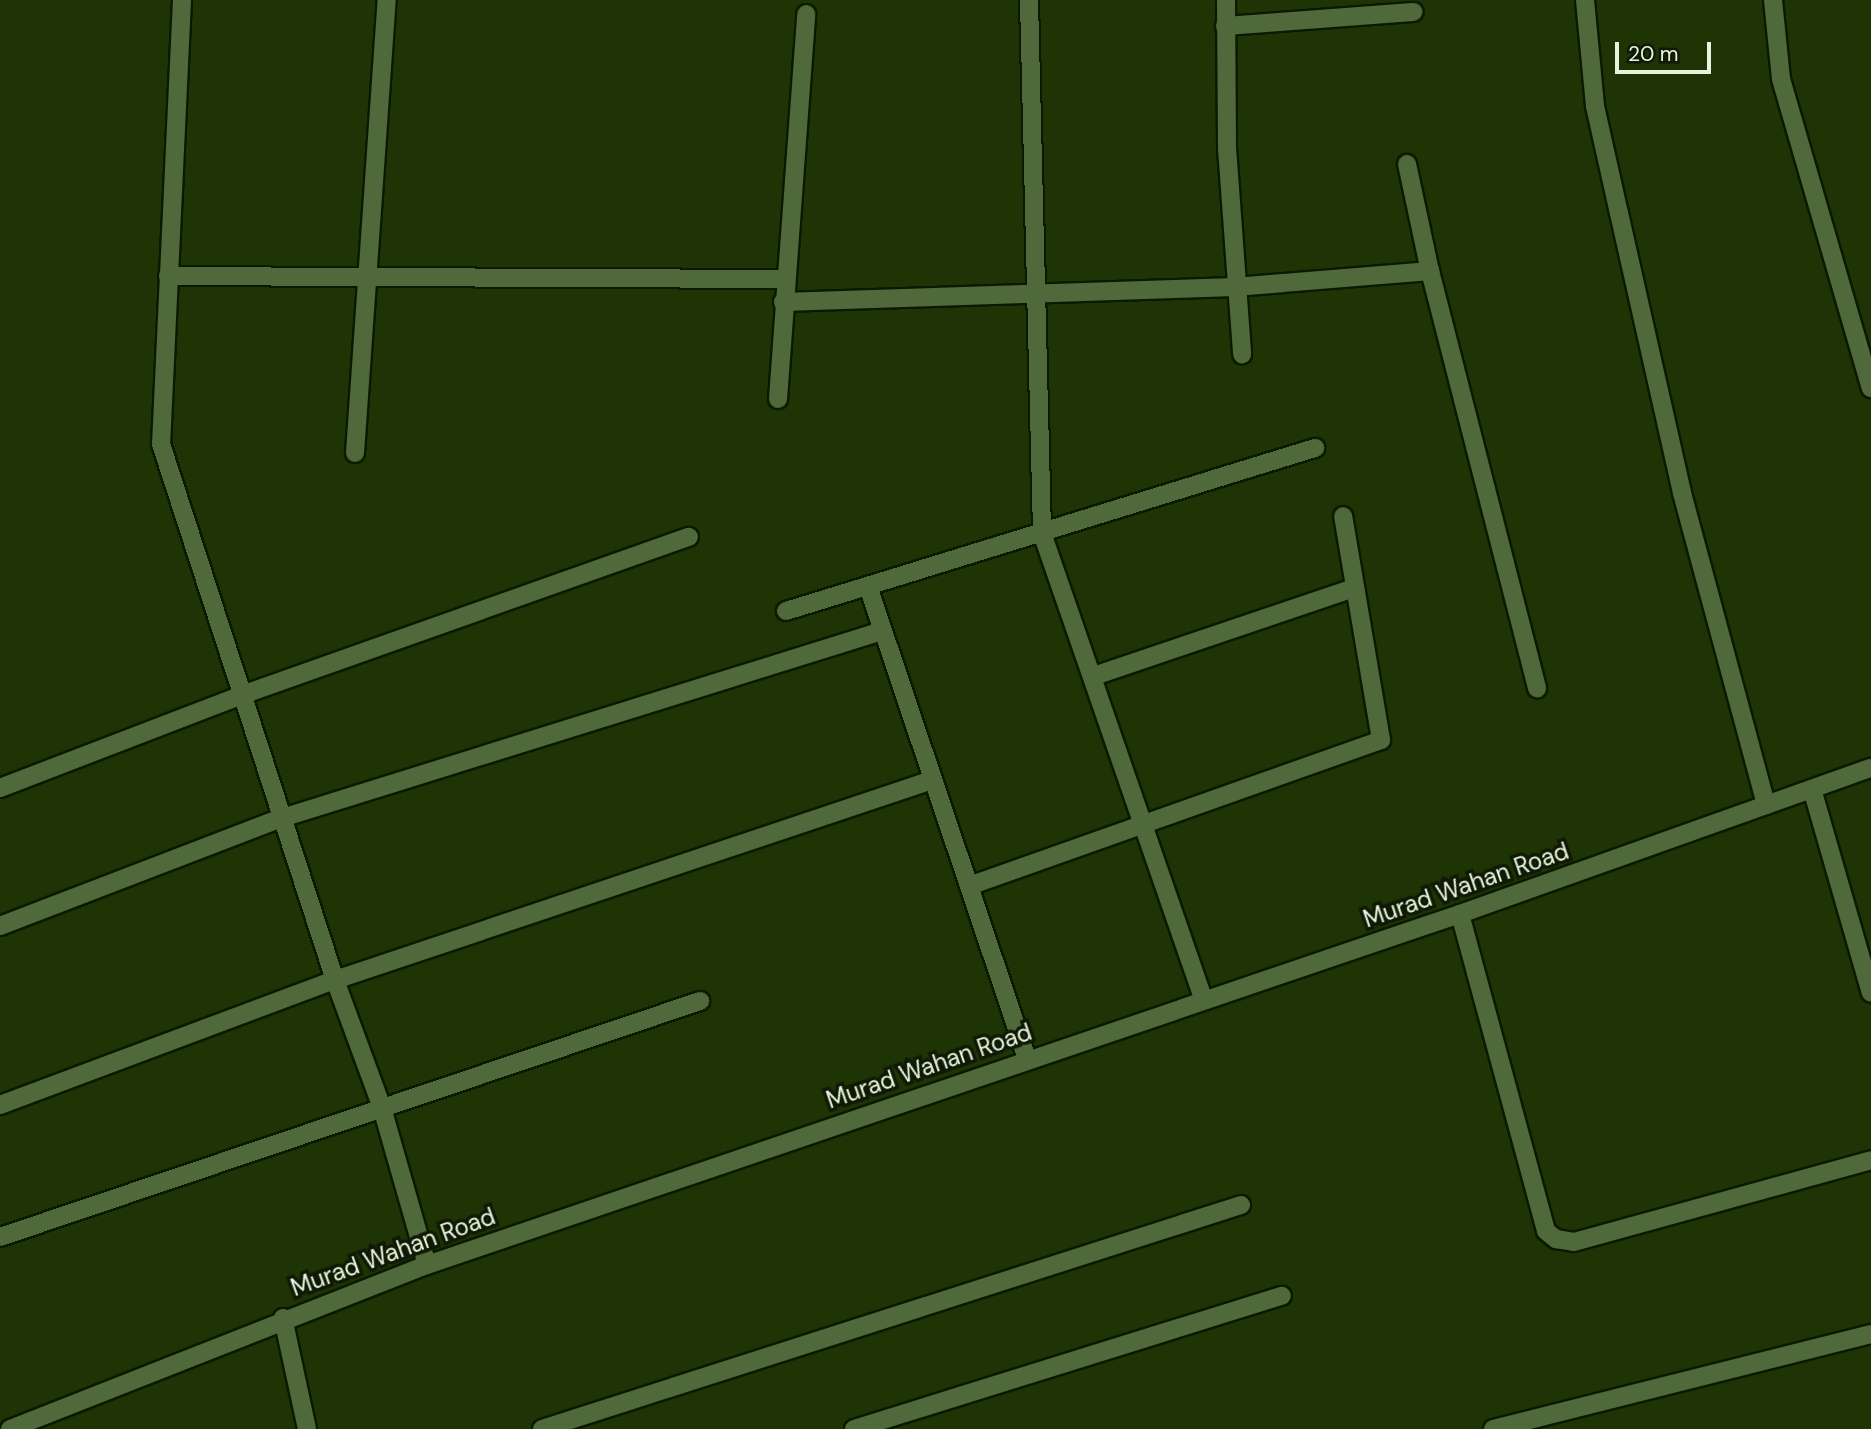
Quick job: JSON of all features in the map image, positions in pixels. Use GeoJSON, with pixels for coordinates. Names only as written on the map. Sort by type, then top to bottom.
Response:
{"type":"FeatureCollection","features":[{"type":"Feature","properties":{"kind":"street"},"geometry":{"type":"LineString","coordinates":[[182,0],[161,444],[335,980],[382,1108],[428,1265]]}},
{"type":"Feature","properties":{"kind":"street"},"geometry":{"type":"LineString","coordinates":[[355,453],[387,0]]}},
{"type":"Feature","properties":{"kind":"street"},"geometry":{"type":"LineString","coordinates":[[1029,0],[1042,533],[1094,676],[1203,999]]}},
{"type":"Feature","properties":{"kind":"street"},"geometry":{"type":"LineString","coordinates":[[1226,0],[1224,26],[1235,287],[1242,354]]}},
{"type":"Feature","properties":{"kind":"street"},"geometry":{"type":"LineString","coordinates":[[1585,0],[1595,106],[1619,213],[1682,493],[1766,805]]}},
{"type":"Feature","properties":{"kind":"street"},"geometry":{"type":"LineString","coordinates":[[1773,0],[1781,79],[1871,387]]}},
{"type":"Feature","properties":{"kind":"street"},"geometry":{"type":"LineString","coordinates":[[1224,26],[1413,12]]}},
{"type":"Feature","properties":{"kind":"street"},"geometry":{"type":"LineString","coordinates":[[778,399],[806,14]]}},
{"type":"Feature","properties":{"kind":"street"},"geometry":{"type":"LineString","coordinates":[[1407,164],[1430,271],[1537,688]]}},
{"type":"Feature","properties":{"kind":"street"},"geometry":{"type":"LineString","coordinates":[[783,302],[1235,287],[1430,271]]}},
{"type":"Feature","properties":{"kind":"street"},"geometry":{"type":"LineString","coordinates":[[168,276],[785,279]]}},
{"type":"Feature","properties":{"kind":"street"},"geometry":{"type":"LineString","coordinates":[[786,611],[1315,448]]}},
{"type":"Feature","properties":{"kind":"street"},"geometry":{"type":"LineString","coordinates":[[969,886],[1381,740],[1343,516]]}},
{"type":"Feature","properties":{"kind":"street"},"geometry":{"type":"LineString","coordinates":[[0,788],[242,695],[689,537]]}},
{"type":"Feature","properties":{"kind":"street"},"geometry":{"type":"LineString","coordinates":[[868,586],[1027,1058]]}},
{"type":"Feature","properties":{"kind":"street"},"geometry":{"type":"LineString","coordinates":[[1094,676],[1354,588]]}},
{"type":"Feature","properties":{"kind":"street"},"geometry":{"type":"LineString","coordinates":[[0,926],[282,818],[882,631]]}},
{"type":"Feature","properties":{"kind":"street","name":"Murad Wahan Road"},"geometry":{"type":"LineString","coordinates":[[10,1429],[283,1318],[428,1265],[1027,1058],[1460,914],[1871,768]]}},
{"type":"Feature","properties":{"kind":"street"},"geometry":{"type":"LineString","coordinates":[[0,1105],[335,980],[932,780]]}},
{"type":"Feature","properties":{"kind":"street"},"geometry":{"type":"LineString","coordinates":[[1812,789],[1871,993]]}},
{"type":"Feature","properties":{"kind":"street"},"geometry":{"type":"LineString","coordinates":[[1460,914],[1546,1231],[1556,1239],[1574,1242],[1871,1160]]}},
{"type":"Feature","properties":{"kind":"street"},"geometry":{"type":"LineString","coordinates":[[0,1237],[700,1001]]}},
{"type":"Feature","properties":{"kind":"street"},"geometry":{"type":"LineString","coordinates":[[542,1429],[1241,1205]]}},
{"type":"Feature","properties":{"kind":"street"},"geometry":{"type":"LineString","coordinates":[[854,1429],[1282,1296]]}},
{"type":"Feature","properties":{"kind":"street"},"geometry":{"type":"LineString","coordinates":[[283,1318],[307,1429]]}},
{"type":"Feature","properties":{"kind":"street"},"geometry":{"type":"LineString","coordinates":[[1493,1429],[1871,1334]]}}]}
